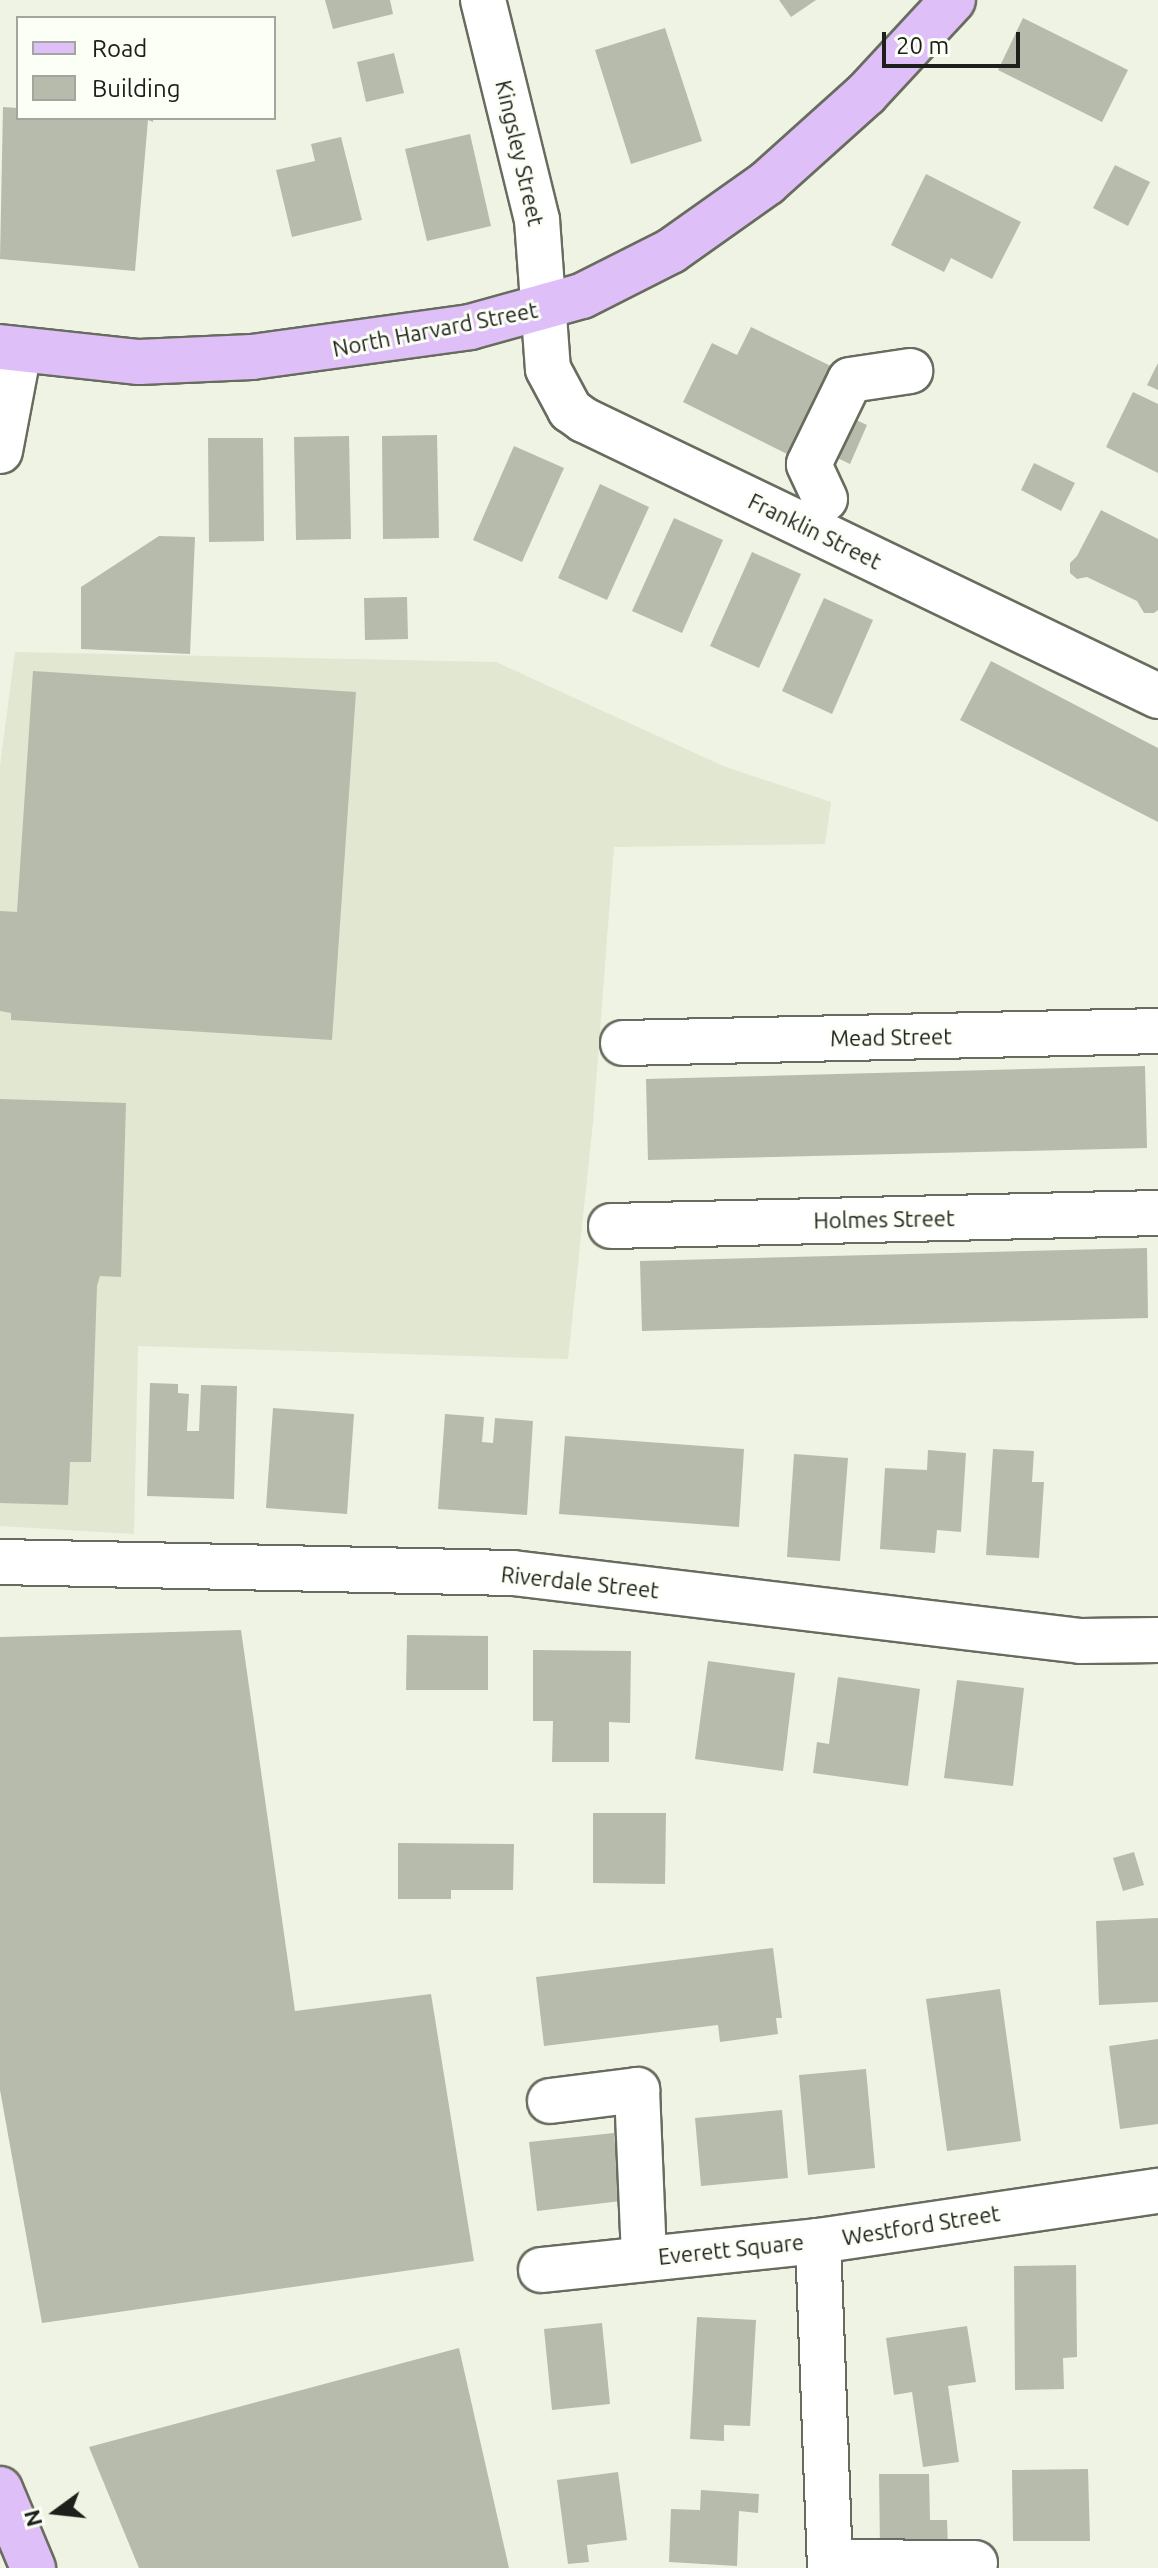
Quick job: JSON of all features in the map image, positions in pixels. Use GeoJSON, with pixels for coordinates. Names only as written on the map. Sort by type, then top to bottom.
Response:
{"type":"FeatureCollection","features":[{"type":"Feature","properties":{"kind":"main road","name":"North Harvard Street"},"geometry":{"type":"LineString","coordinates":[[9,349],[139,362],[252,357],[429,334],[544,309],[582,296],[640,269],[734,209],[831,128],[953,0]]}},
{"type":"Feature","properties":{"kind":"main road"},"geometry":{"type":"LineString","coordinates":[[0,2489],[33,2568]]}},
{"type":"Feature","properties":{"kind":"street","name":"Kingsley Street"},"geometry":{"type":"LineString","coordinates":[[483,0],[537,220],[544,309]]}},
{"type":"Feature","properties":{"kind":"street","name":"Franklin Street"},"geometry":{"type":"LineString","coordinates":[[544,309],[548,369],[564,402],[584,420],[1158,696]]}},
{"type":"Feature","properties":{"kind":"street"},"geometry":{"type":"LineString","coordinates":[[0,451],[9,349]]}},
{"type":"Feature","properties":{"kind":"street"},"geometry":{"type":"LineString","coordinates":[[822,494],[809,464],[850,380],[891,374]]}},
{"type":"Feature","properties":{"kind":"street","name":"Mead Street"},"geometry":{"type":"LineString","coordinates":[[623,1043],[1158,1031]]}},
{"type":"Feature","properties":{"kind":"street","name":"Holmes Street"},"geometry":{"type":"LineString","coordinates":[[611,1226],[1158,1213]]}},
{"type":"Feature","properties":{"kind":"street","name":"Riverdale Street"},"geometry":{"type":"LineString","coordinates":[[0,1562],[513,1573],[1081,1641],[1158,1640]]}},
{"type":"Feature","properties":{"kind":"street","name":"Everett Square"},"geometry":{"type":"LineString","coordinates":[[550,2101],[637,2090],[644,2258]]}},
{"type":"Feature","properties":{"kind":"street","name":"Westford Street"},"geometry":{"type":"LineString","coordinates":[[830,2565],[818,2241],[1158,2191]]}},
{"type":"Feature","properties":{"kind":"street","name":"Everett Square"},"geometry":{"type":"LineString","coordinates":[[541,2270],[818,2241]]}},
{"type":"Feature","properties":{"kind":"street"},"geometry":{"type":"LineString","coordinates":[[830,2565],[975,2563]]}},
{"type":"Feature","properties":{"kind":"shaded area"},"geometry":{"type":"Polygon","coordinates":[[[15,652],[496,662],[723,766],[831,802],[825,844],[614,847],[593,1122],[568,1359],[138,1346],[134,1534],[0,1526],[0,766],[15,652]]]}},
{"type":"Feature","properties":{"kind":"building"},"geometry":{"type":"Polygon","coordinates":[[[325,0],[390,0],[393,14],[333,29],[325,0]]]}},
{"type":"Feature","properties":{"kind":"building"},"geometry":{"type":"Polygon","coordinates":[[[779,0],[816,0],[791,17],[779,0]]]}},
{"type":"Feature","properties":{"kind":"building"},"geometry":{"type":"Polygon","coordinates":[[[1023,18],[1128,70],[1102,122],[998,70],[1023,18]]]}},
{"type":"Feature","properties":{"kind":"building"},"geometry":{"type":"Polygon","coordinates":[[[665,28],[702,141],[631,164],[595,50],[665,28]]]}},
{"type":"Feature","properties":{"kind":"building"},"geometry":{"type":"Polygon","coordinates":[[[394,53],[404,93],[366,102],[357,62],[394,53]]]}},
{"type":"Feature","properties":{"kind":"building"},"geometry":{"type":"Polygon","coordinates":[[[3,107],[16,108],[16,120],[148,120],[135,271],[0,259],[3,107]]]}},
{"type":"Feature","properties":{"kind":"building"},"geometry":{"type":"Polygon","coordinates":[[[470,134],[491,226],[427,241],[405,149],[470,134]]]}},
{"type":"Feature","properties":{"kind":"building"},"geometry":{"type":"Polygon","coordinates":[[[341,137],[362,220],[292,237],[276,170],[315,161],[311,144],[341,137]]]}},
{"type":"Feature","properties":{"kind":"building"},"geometry":{"type":"Polygon","coordinates":[[[1115,165],[1150,182],[1128,226],[1093,208],[1115,165]]]}},
{"type":"Feature","properties":{"kind":"building"},"geometry":{"type":"Polygon","coordinates":[[[926,174],[1021,222],[992,279],[951,258],[944,272],[891,245],[926,174]]]}},
{"type":"Feature","properties":{"kind":"building"},"geometry":{"type":"Polygon","coordinates":[[[751,327],[841,371],[824,405],[867,425],[850,464],[806,443],[797,459],[683,402],[712,343],[737,355],[751,327]]]}},
{"type":"Feature","properties":{"kind":"building"},"geometry":{"type":"Polygon","coordinates":[[[1158,363],[1158,390],[1147,385],[1158,363]]]}},
{"type":"Feature","properties":{"kind":"building"},"geometry":{"type":"Polygon","coordinates":[[[1133,392],[1158,404],[1158,473],[1106,447],[1133,392]]]}},
{"type":"Feature","properties":{"kind":"building"},"geometry":{"type":"Polygon","coordinates":[[[437,435],[439,538],[383,539],[382,436],[437,435]]]}},
{"type":"Feature","properties":{"kind":"building"},"geometry":{"type":"Polygon","coordinates":[[[349,436],[351,539],[296,540],[294,437],[349,436]]]}},
{"type":"Feature","properties":{"kind":"building"},"geometry":{"type":"Polygon","coordinates":[[[208,438],[263,438],[264,541],[209,542],[208,438]]]}},
{"type":"Feature","properties":{"kind":"building"},"geometry":{"type":"Polygon","coordinates":[[[514,446],[564,468],[522,562],[473,540],[514,446]]]}},
{"type":"Feature","properties":{"kind":"building"},"geometry":{"type":"Polygon","coordinates":[[[1034,463],[1075,483],[1061,511],[1021,490],[1034,463]]]}},
{"type":"Feature","properties":{"kind":"building"},"geometry":{"type":"Polygon","coordinates":[[[600,484],[649,507],[607,600],[558,578],[600,484]]]}},
{"type":"Feature","properties":{"kind":"building"},"geometry":{"type":"Polygon","coordinates":[[[1101,510],[1158,539],[1158,610],[1154,613],[1144,613],[1137,601],[1087,577],[1077,579],[1070,573],[1070,563],[1077,556],[1101,510]]]}},
{"type":"Feature","properties":{"kind":"building"},"geometry":{"type":"Polygon","coordinates":[[[674,518],[723,540],[682,633],[632,611],[674,518]]]}},
{"type":"Feature","properties":{"kind":"building"},"geometry":{"type":"Polygon","coordinates":[[[159,536],[195,537],[190,654],[81,649],[81,587],[159,536]]]}},
{"type":"Feature","properties":{"kind":"building"},"geometry":{"type":"Polygon","coordinates":[[[752,552],[801,574],[759,668],[710,646],[752,552]]]}},
{"type":"Feature","properties":{"kind":"building"},"geometry":{"type":"Polygon","coordinates":[[[407,597],[408,639],[365,640],[364,598],[407,597]]]}},
{"type":"Feature","properties":{"kind":"building"},"geometry":{"type":"Polygon","coordinates":[[[824,598],[873,620],[832,714],[782,691],[824,598]]]}},
{"type":"Feature","properties":{"kind":"building"},"geometry":{"type":"Polygon","coordinates":[[[991,661],[1158,748],[1158,822],[960,720],[991,661]]]}},
{"type":"Feature","properties":{"kind":"building"},"geometry":{"type":"Polygon","coordinates":[[[33,671],[356,692],[332,1040],[11,1020],[11,1013],[0,1011],[0,911],[17,912],[33,671]]]}},
{"type":"Feature","properties":{"kind":"building"},"geometry":{"type":"Polygon","coordinates":[[[1145,1066],[1147,1148],[648,1160],[646,1079],[1145,1066]]]}},
{"type":"Feature","properties":{"kind":"building"},"geometry":{"type":"Polygon","coordinates":[[[0,1099],[126,1103],[121,1277],[100,1276],[97,1286],[91,1462],[70,1462],[68,1505],[0,1503],[0,1099]]]}},
{"type":"Feature","properties":{"kind":"building"},"geometry":{"type":"Polygon","coordinates":[[[1147,1248],[1148,1318],[642,1331],[640,1261],[1147,1248]]]}},
{"type":"Feature","properties":{"kind":"building"},"geometry":{"type":"Polygon","coordinates":[[[150,1383],[178,1384],[178,1393],[189,1394],[187,1431],[199,1431],[201,1385],[237,1386],[234,1499],[147,1496],[150,1383]]]}},
{"type":"Feature","properties":{"kind":"building"},"geometry":{"type":"Polygon","coordinates":[[[273,1408],[354,1414],[347,1514],[266,1508],[273,1408]]]}},
{"type":"Feature","properties":{"kind":"building"},"geometry":{"type":"Polygon","coordinates":[[[445,1414],[484,1417],[482,1442],[493,1443],[495,1418],[533,1421],[527,1515],[438,1509],[445,1414]]]}},
{"type":"Feature","properties":{"kind":"building"},"geometry":{"type":"Polygon","coordinates":[[[565,1436],[744,1449],[739,1527],[559,1514],[565,1436]]]}},
{"type":"Feature","properties":{"kind":"building"},"geometry":{"type":"Polygon","coordinates":[[[993,1449],[1034,1451],[1032,1482],[1044,1482],[1039,1558],[986,1555],[993,1449]]]}},
{"type":"Feature","properties":{"kind":"building"},"geometry":{"type":"Polygon","coordinates":[[[928,1450],[966,1453],[961,1532],[937,1530],[935,1553],[880,1549],[885,1468],[927,1470],[928,1450]]]}},
{"type":"Feature","properties":{"kind":"building"},"geometry":{"type":"Polygon","coordinates":[[[794,1454],[848,1458],[840,1561],[787,1557],[794,1454]]]}},
{"type":"Feature","properties":{"kind":"building"},"geometry":{"type":"Polygon","coordinates":[[[241,1630],[295,2011],[431,1994],[474,2261],[42,2323],[0,2090],[0,1637],[241,1630]]]}},
{"type":"Feature","properties":{"kind":"building"},"geometry":{"type":"Polygon","coordinates":[[[407,1635],[488,1636],[488,1690],[406,1690],[407,1635]]]}},
{"type":"Feature","properties":{"kind":"building"},"geometry":{"type":"Polygon","coordinates":[[[533,1650],[631,1651],[630,1723],[609,1722],[609,1762],[552,1762],[553,1721],[533,1721],[533,1650]]]}},
{"type":"Feature","properties":{"kind":"building"},"geometry":{"type":"Polygon","coordinates":[[[708,1661],[795,1673],[783,1771],[695,1759],[708,1661]]]}},
{"type":"Feature","properties":{"kind":"building"},"geometry":{"type":"Polygon","coordinates":[[[838,1677],[920,1689],[908,1786],[813,1773],[817,1742],[829,1744],[838,1677]]]}},
{"type":"Feature","properties":{"kind":"building"},"geometry":{"type":"Polygon","coordinates":[[[957,1680],[1024,1688],[1013,1786],[944,1778],[957,1680]]]}},
{"type":"Feature","properties":{"kind":"building"},"geometry":{"type":"Polygon","coordinates":[[[593,1813],[666,1813],[665,1884],[593,1883],[593,1813]]]}},
{"type":"Feature","properties":{"kind":"building"},"geometry":{"type":"Polygon","coordinates":[[[398,1843],[514,1844],[513,1890],[451,1890],[451,1899],[398,1899],[398,1843]]]}},
{"type":"Feature","properties":{"kind":"building"},"geometry":{"type":"Polygon","coordinates":[[[1134,1852],[1144,1885],[1123,1891],[1113,1858],[1134,1852]]]}},
{"type":"Feature","properties":{"kind":"building"},"geometry":{"type":"Polygon","coordinates":[[[1158,1918],[1158,2002],[1099,2005],[1096,1921],[1158,1918]]]}},
{"type":"Feature","properties":{"kind":"building"},"geometry":{"type":"Polygon","coordinates":[[[773,1948],[782,2018],[776,2018],[778,2034],[720,2042],[718,2025],[544,2046],[536,1977],[773,1948]]]}},
{"type":"Feature","properties":{"kind":"building"},"geometry":{"type":"Polygon","coordinates":[[[1000,1989],[1021,2141],[947,2151],[926,1999],[1000,1989]]]}},
{"type":"Feature","properties":{"kind":"building"},"geometry":{"type":"Polygon","coordinates":[[[1158,2039],[1158,2124],[1120,2129],[1109,2046],[1158,2039]]]}},
{"type":"Feature","properties":{"kind":"building"},"geometry":{"type":"Polygon","coordinates":[[[866,2069],[875,2168],[808,2175],[799,2075],[866,2069]]]}},
{"type":"Feature","properties":{"kind":"building"},"geometry":{"type":"Polygon","coordinates":[[[782,2110],[788,2178],[701,2186],[695,2118],[782,2110]]]}},
{"type":"Feature","properties":{"kind":"building"},"geometry":{"type":"Polygon","coordinates":[[[614,2133],[621,2201],[537,2211],[529,2142],[614,2133]]]}},
{"type":"Feature","properties":{"kind":"building"},"geometry":{"type":"Polygon","coordinates":[[[1076,2265],[1077,2357],[1063,2358],[1064,2389],[1015,2390],[1014,2266],[1076,2265]]]}},
{"type":"Feature","properties":{"kind":"building"},"geometry":{"type":"Polygon","coordinates":[[[697,2317],[756,2320],[750,2426],[724,2425],[724,2441],[690,2439],[697,2317]]]}},
{"type":"Feature","properties":{"kind":"building"},"geometry":{"type":"Polygon","coordinates":[[[602,2323],[610,2404],[552,2410],[544,2329],[602,2323]]]}},
{"type":"Feature","properties":{"kind":"building"},"geometry":{"type":"Polygon","coordinates":[[[967,2326],[976,2382],[948,2386],[959,2462],[923,2467],[912,2392],[894,2395],[886,2338],[967,2326]]]}},
{"type":"Feature","properties":{"kind":"building"},"geometry":{"type":"Polygon","coordinates":[[[459,2348],[509,2568],[139,2568],[89,2447],[459,2348]]]}},
{"type":"Feature","properties":{"kind":"building"},"geometry":{"type":"Polygon","coordinates":[[[1088,2469],[1090,2541],[1013,2541],[1012,2470],[1088,2469]]]}},
{"type":"Feature","properties":{"kind":"building"},"geometry":{"type":"Polygon","coordinates":[[[618,2472],[627,2540],[587,2545],[589,2562],[568,2564],[557,2480],[618,2472]]]}},
{"type":"Feature","properties":{"kind":"building"},"geometry":{"type":"Polygon","coordinates":[[[879,2474],[929,2474],[930,2520],[947,2520],[948,2548],[880,2549],[879,2474]]]}},
{"type":"Feature","properties":{"kind":"building"},"geometry":{"type":"Polygon","coordinates":[[[701,2490],[759,2494],[758,2513],[739,2511],[737,2566],[669,2562],[671,2509],[700,2510],[701,2490]]]}}]}
